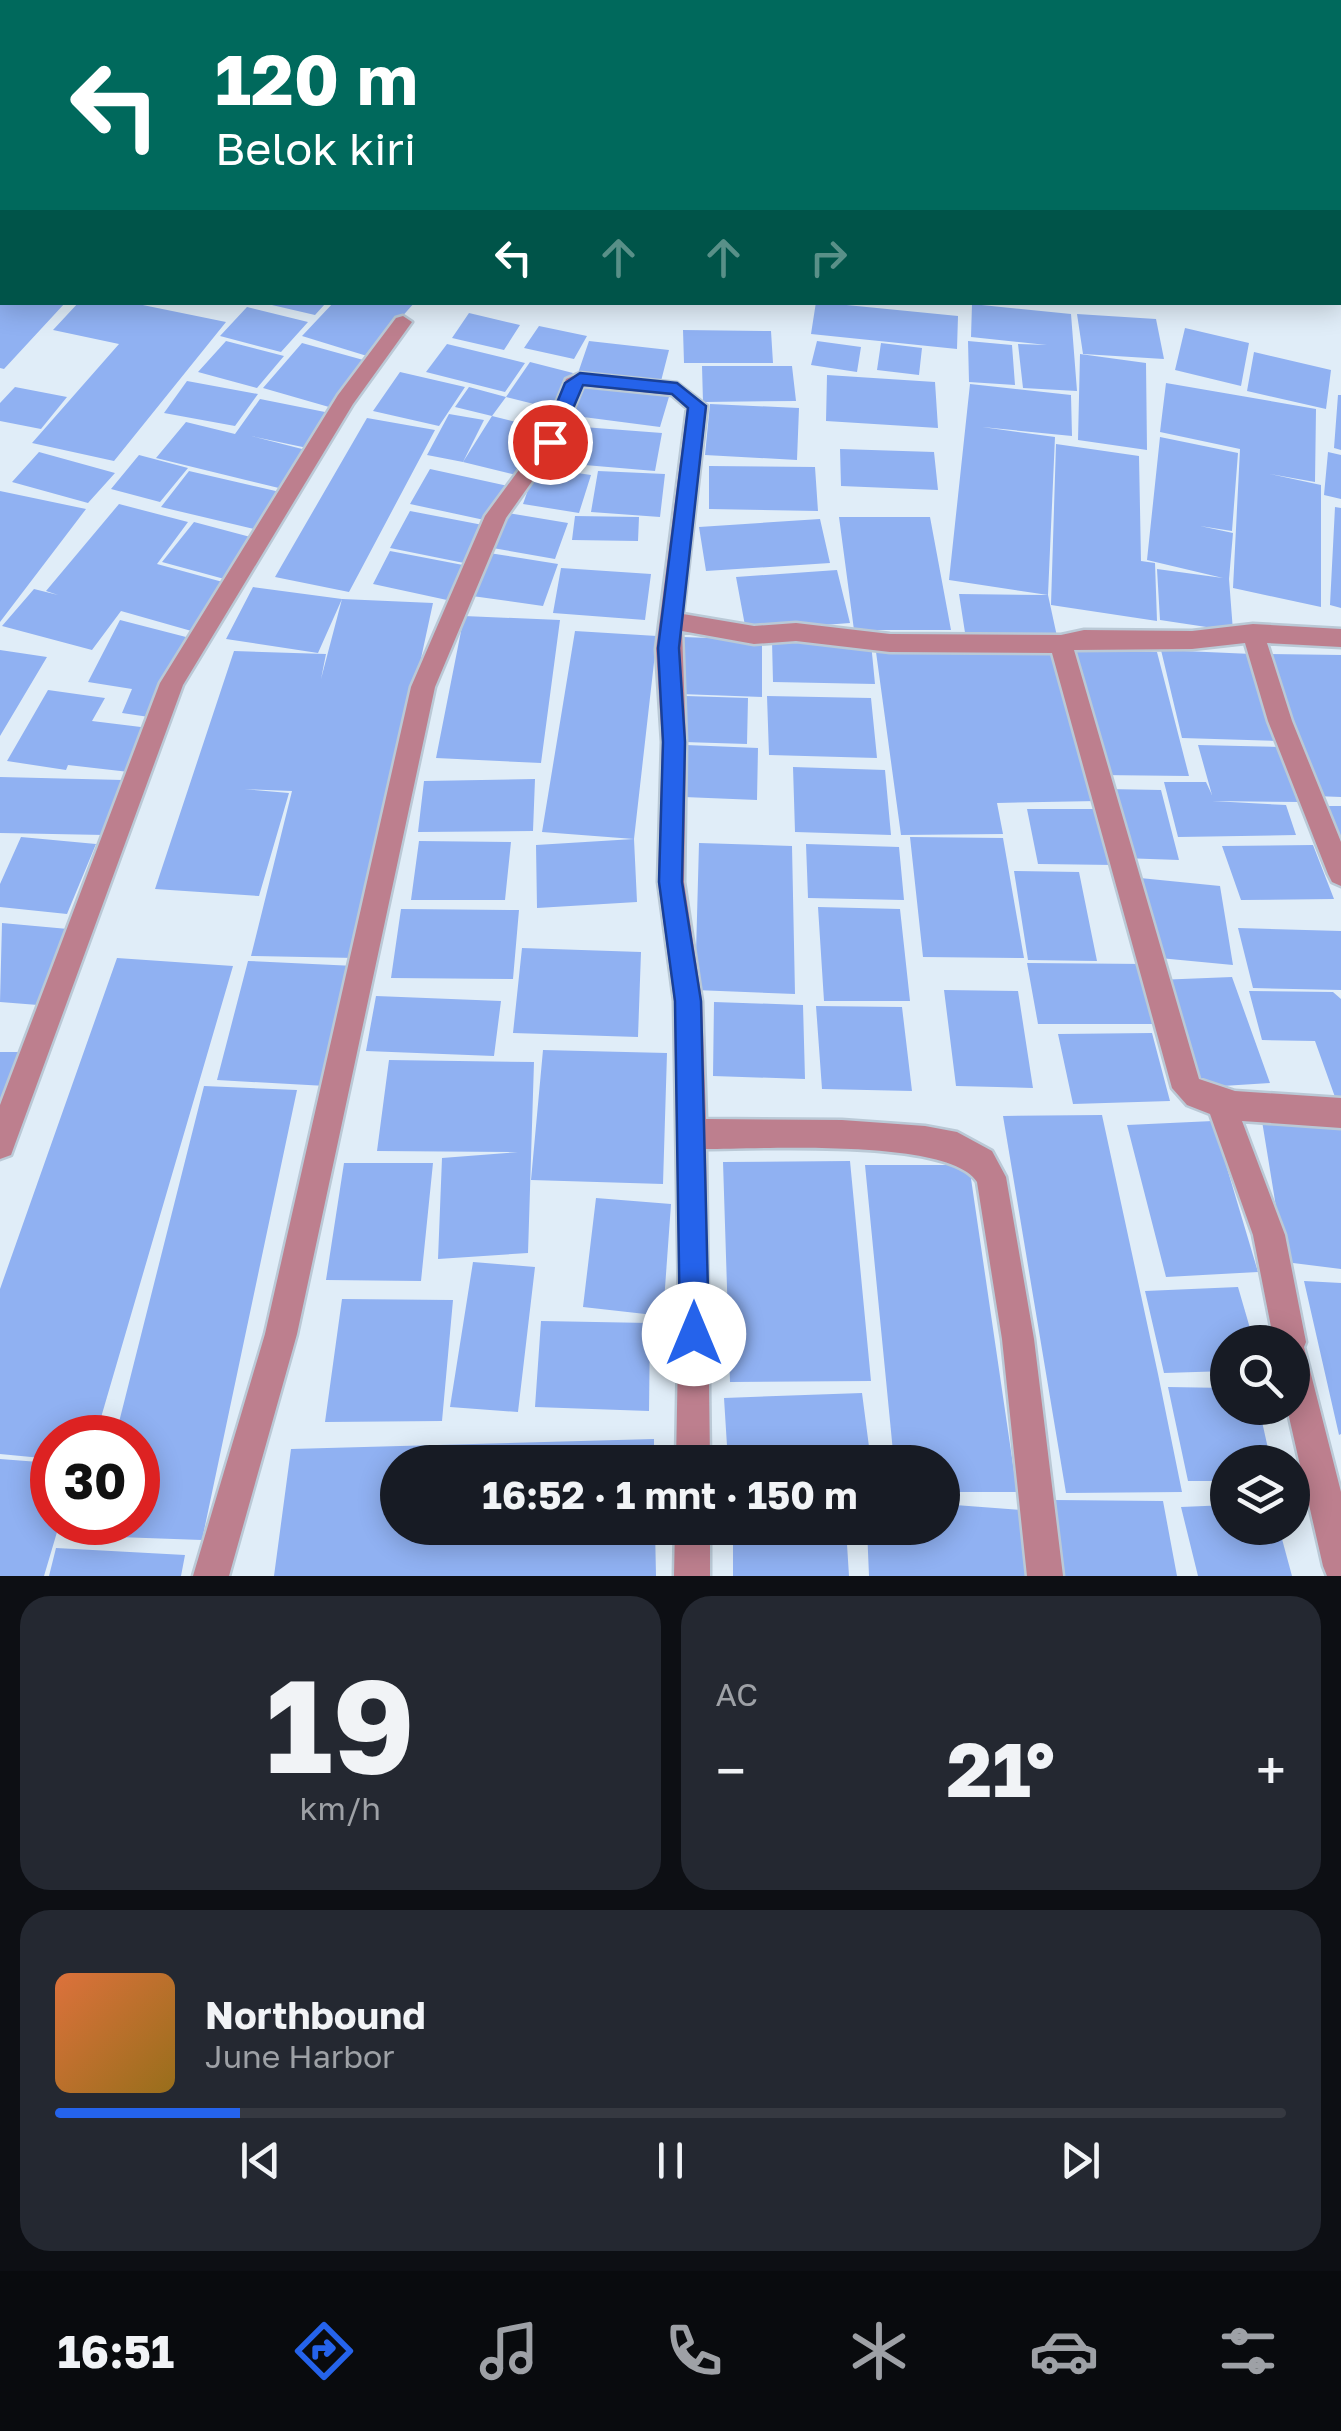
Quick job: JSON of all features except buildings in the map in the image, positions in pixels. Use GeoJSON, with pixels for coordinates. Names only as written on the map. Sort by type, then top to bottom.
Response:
{"type":"FeatureCollection","features":[{"type":"Feature","properties":{"kind":"street"},"geometry":{"type":"LineString","coordinates":[[0,1144],[172,684],[345,400],[404,322]]}},
{"type":"Feature","properties":{"kind":"street"},"geometry":{"type":"LineString","coordinates":[[210,1576],[281,1334],[423,686],[496,516],[550,442],[576,380],[677,389],[698,406],[672,622],[670,882],[688,1001],[693,1445]]}},
{"type":"Feature","properties":{"kind":"street"},"geometry":{"type":"LineString","coordinates":[[672,622],[754,635],[796,632],[890,643],[1061,644],[1084,638],[1192,640],[1253,634],[1341,638]]}},
{"type":"Feature","properties":{"kind":"street"},"geometry":{"type":"LineString","coordinates":[[1253,634],[1280,720],[1341,874]]}},
{"type":"Feature","properties":{"kind":"street"},"geometry":{"type":"LineString","coordinates":[[1061,644],[1183,1080],[1196,1098],[1222,1106],[1341,1113]]}},
{"type":"Feature","properties":{"kind":"street"},"geometry":{"type":"LineString","coordinates":[[1222,1106],[1269,1235],[1287,1325]]}},
{"type":"Feature","properties":{"kind":"street"},"geometry":{"type":"LineString","coordinates":[[692,1134],[898,1138],[957,1148],[978,1158],[990,1177],[1018,1339],[1045,1576]]}},
{"type":"Feature","properties":{"kind":"street"},"geometry":{"type":"LineString","coordinates":[[1308,1425],[1341,1566]]}},
{"type":"Feature","properties":{"kind":"street"},"geometry":{"type":"LineString","coordinates":[[692,1545],[692,1576]]}},
{"type":"Feature","properties":{"kind":"route"},"geometry":{"type":"LineString","coordinates":[[550,442],[574,383],[580,378],[677,389],[687,393],[698,406],[668,648],[674,742],[670,882],[688,1001],[694,1334]]}}]}
